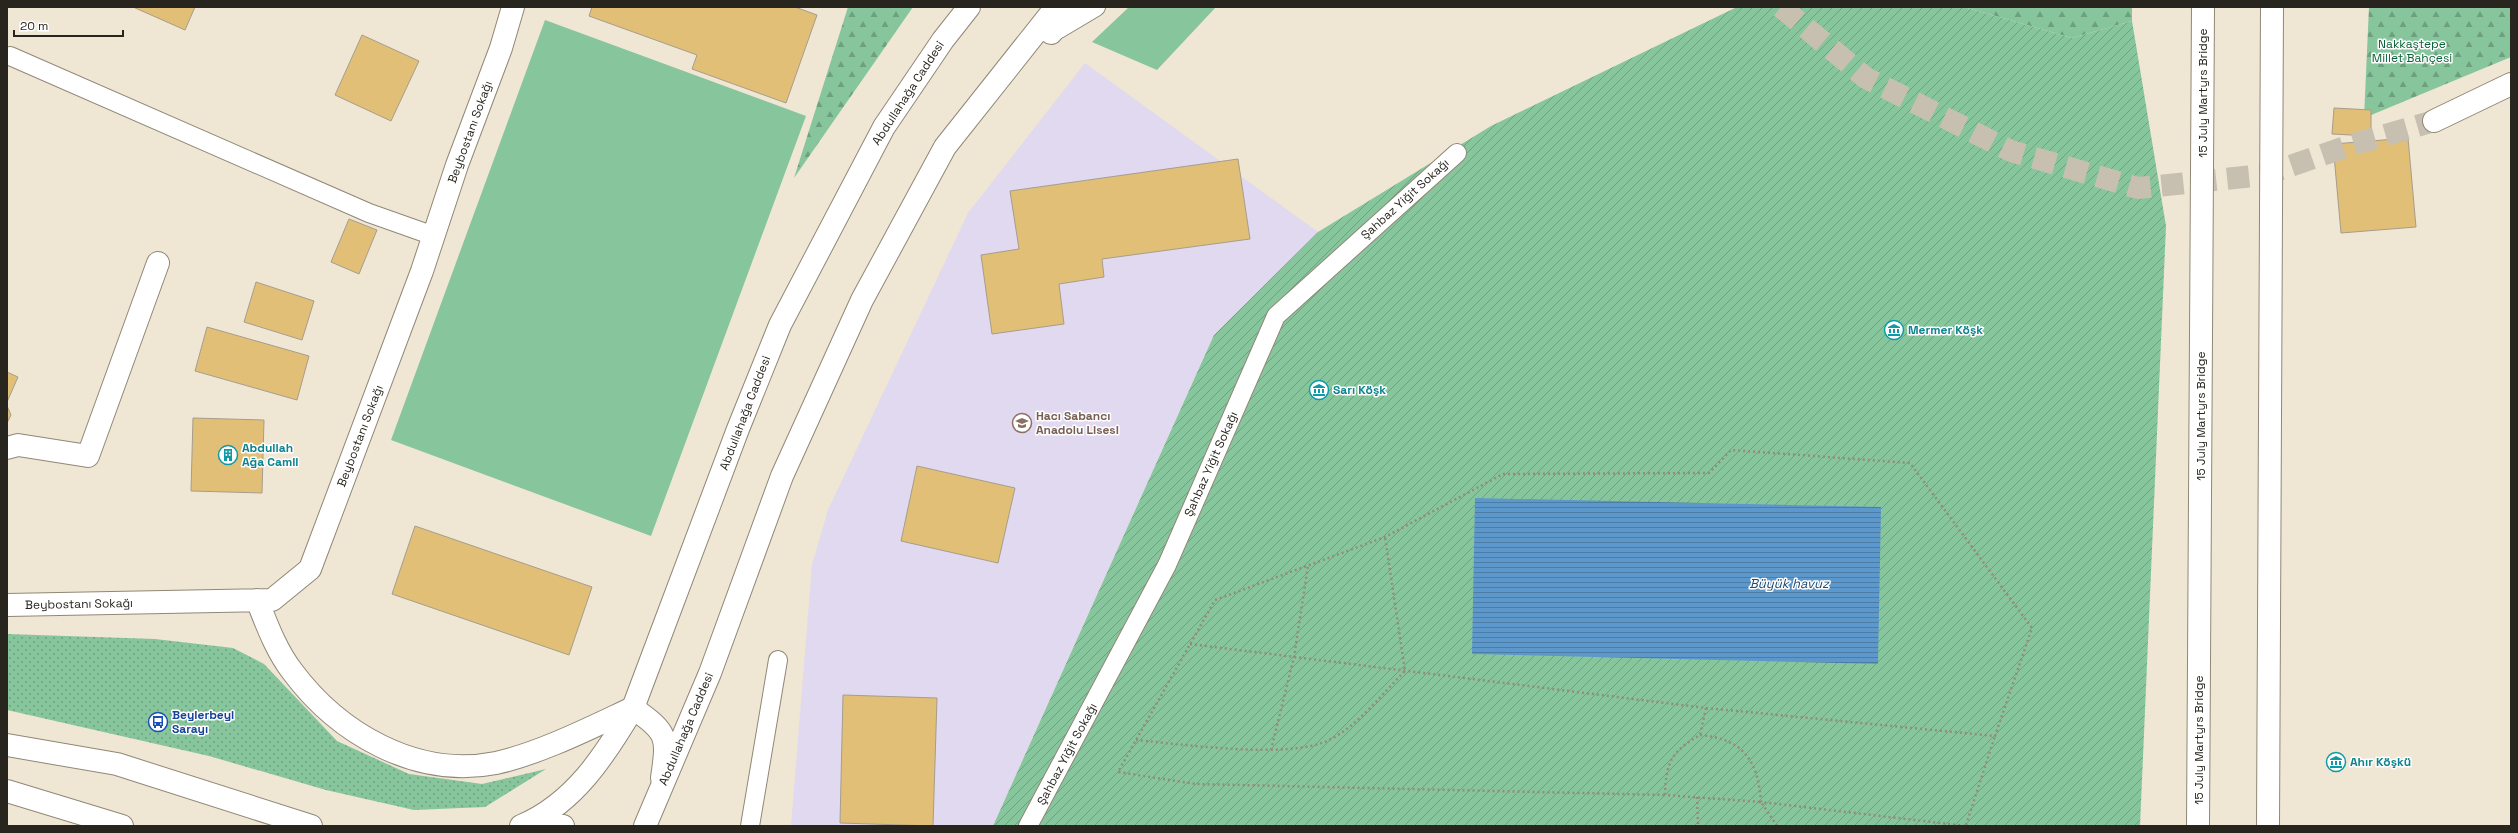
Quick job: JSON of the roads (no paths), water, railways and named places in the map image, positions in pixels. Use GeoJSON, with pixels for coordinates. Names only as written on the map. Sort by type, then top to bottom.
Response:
{"type":"FeatureCollection","features":[{"type":"Feature","properties":{"kind":"main road","name":"Beybostanı Sokağı"},"geometry":{"type":"LineString","coordinates":[[7,606],[272,600],[310,569],[434,236],[457,164],[501,48],[512,7]]}},
{"type":"Feature","properties":{"kind":"main road","name":"Abdullahağa Caddesi"},"geometry":{"type":"LineString","coordinates":[[528,823],[558,805],[584,781],[614,740],[634,708],[738,429],[780,325],[884,127],[943,40],[969,7]]}},
{"type":"Feature","properties":{"kind":"main road"},"geometry":{"type":"LineString","coordinates":[[1049,28],[1056,7]]}},
{"type":"Feature","properties":{"kind":"main road"},"geometry":{"type":"LineString","coordinates":[[1049,28],[1074,7]]}},
{"type":"Feature","properties":{"kind":"main road","name":"15 July Martyrs Bridge"},"geometry":{"type":"LineString","coordinates":[[2198,826],[2204,7]]}},
{"type":"Feature","properties":{"kind":"main road"},"geometry":{"type":"LineString","coordinates":[[2268,826],[2272,7]]}},
{"type":"Feature","properties":{"kind":"main road","name":"Abdullahağa Caddesi"},"geometry":{"type":"LineString","coordinates":[[646,826],[710,673],[782,476],[862,300],[945,147],[1018,57],[1049,28]]}},
{"type":"Feature","properties":{"kind":"main road"},"geometry":{"type":"LineString","coordinates":[[2434,121],[2511,84]]}},
{"type":"Feature","properties":{"kind":"main road"},"geometry":{"type":"LineString","coordinates":[[7,448],[18,445],[88,456],[158,263]]}},
{"type":"Feature","properties":{"kind":"main road"},"geometry":{"type":"LineString","coordinates":[[257,600],[276,645],[292,671],[325,710],[354,731],[389,750],[421,762],[455,768],[496,763],[566,739],[634,708],[658,725],[667,745],[659,794]]}},
{"type":"Feature","properties":{"kind":"main road"},"geometry":{"type":"LineString","coordinates":[[7,746],[117,764],[311,826]]}},
{"type":"Feature","properties":{"kind":"main road"},"geometry":{"type":"LineString","coordinates":[[7,790],[122,826]]}},
{"type":"Feature","properties":{"kind":"main road"},"geometry":{"type":"LineString","coordinates":[[528,823],[563,826]]}},
{"type":"Feature","properties":{"kind":"lane"},"geometry":{"type":"LineString","coordinates":[[1049,28],[1096,7]]}},
{"type":"Feature","properties":{"kind":"lane"},"geometry":{"type":"LineString","coordinates":[[10,56],[369,213],[434,236]]}},
{"type":"Feature","properties":{"kind":"lane","name":"Şahbaz Yiğit Sokağı"},"geometry":{"type":"LineString","coordinates":[[1028,826],[1167,565],[1276,316],[1457,153]]}},
{"type":"Feature","properties":{"kind":"lane"},"geometry":{"type":"LineString","coordinates":[[750,826],[778,660]]}},
{"type":"Feature","properties":{"kind":"water","name":"Büyük havuz"},"geometry":{"type":"Polygon","coordinates":[[[1475,498],[1881,507],[1878,664],[1472,654],[1475,498]]]}},
{"type":"Feature","properties":{"kind":"tunnel"},"geometry":{"type":"LineString","coordinates":[[1781,7],[1866,78],[2011,151],[2138,188],[2264,175],[2351,145],[2434,121]]}},
{"type":"Feature","properties":{"kind":"place","name":"Mermer Köşk"},"geometry":{"type":"Point","coordinates":[1894,330]}},
{"type":"Feature","properties":{"kind":"place","name":"Sarı Köşk"},"geometry":{"type":"Point","coordinates":[1319,390]}},
{"type":"Feature","properties":{"kind":"place","name":"Hacı Sabancı Anadolu Lisesi"},"geometry":{"type":"Point","coordinates":[1022,423]}},
{"type":"Feature","properties":{"kind":"place","name":"Abdullah Ağa Camii"},"geometry":{"type":"Point","coordinates":[228,455]}},
{"type":"Feature","properties":{"kind":"place","name":"Beylerbeyi Sarayı"},"geometry":{"type":"Point","coordinates":[158,722]}},
{"type":"Feature","properties":{"kind":"place","name":"Ahır Köşkü"},"geometry":{"type":"Point","coordinates":[2336,762]}},
{"type":"Feature","properties":{"kind":"park label","name":"Nakkaştepe Millet Bahçesi"},"geometry":{"type":"Point","coordinates":[2412,51]}}]}
